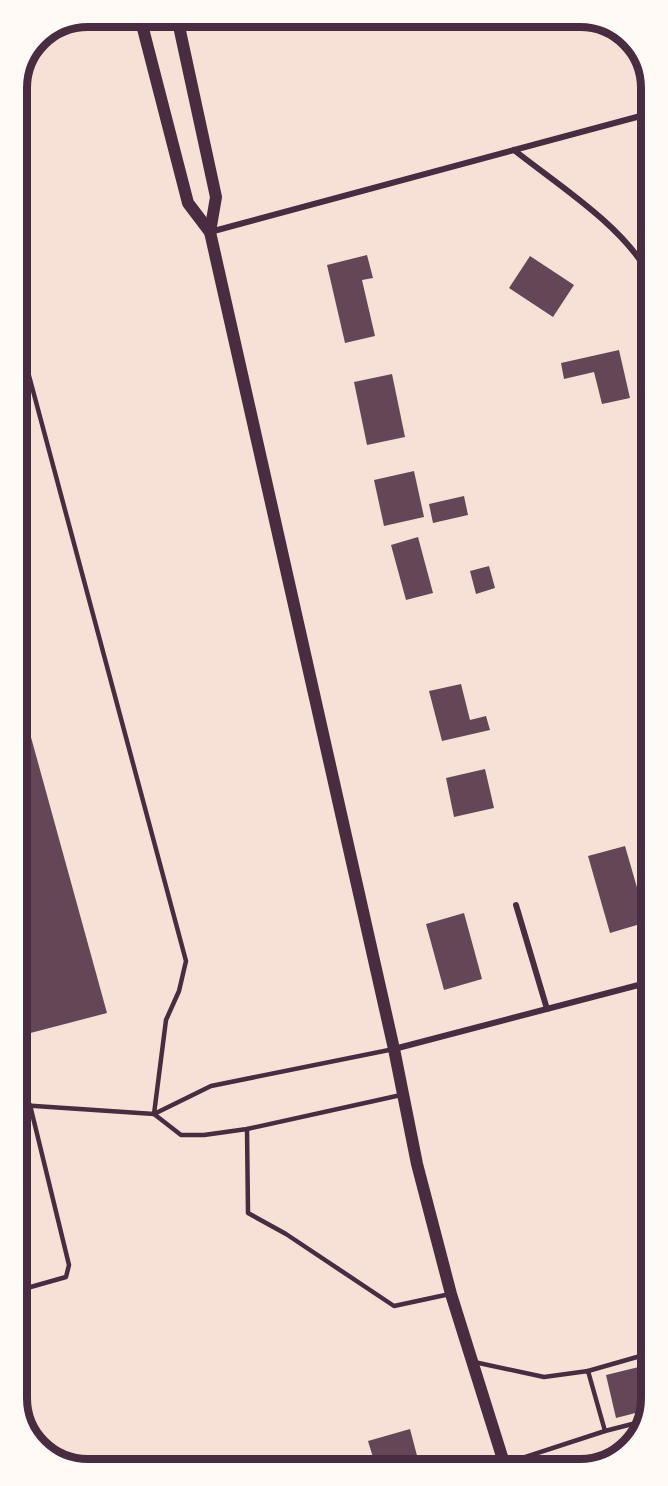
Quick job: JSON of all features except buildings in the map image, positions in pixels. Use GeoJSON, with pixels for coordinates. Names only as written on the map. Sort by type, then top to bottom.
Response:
{"type":"FeatureCollection","features":[{"type":"Feature","properties":{"kind":"main road"},"geometry":{"type":"LineString","coordinates":[[143,27],[188,203],[210,232]]}},
{"type":"Feature","properties":{"kind":"main road"},"geometry":{"type":"LineString","coordinates":[[179,27],[216,197],[210,232],[394,1049],[417,1164],[470,1361],[503,1459]]}},
{"type":"Feature","properties":{"kind":"street"},"geometry":{"type":"LineString","coordinates":[[210,232],[641,116]]}},
{"type":"Feature","properties":{"kind":"street"},"geometry":{"type":"LineString","coordinates":[[514,150],[604,222],[627,243],[641,262]]}},
{"type":"Feature","properties":{"kind":"street"},"geometry":{"type":"LineString","coordinates":[[516,905],[547,1009]]}},
{"type":"Feature","properties":{"kind":"street"},"geometry":{"type":"LineString","coordinates":[[394,1049],[641,984]]}},
{"type":"Feature","properties":{"kind":"lane"},"geometry":{"type":"LineString","coordinates":[[27,368],[186,961],[179,991],[166,1020],[154,1114]]}},
{"type":"Feature","properties":{"kind":"lane"},"geometry":{"type":"LineString","coordinates":[[27,1288],[66,1277],[69,1265],[30,1105],[154,1114],[211,1086],[394,1049]]}},
{"type":"Feature","properties":{"kind":"lane"},"geometry":{"type":"LineString","coordinates":[[154,1114],[182,1135],[204,1135],[247,1129],[403,1094]]}},
{"type":"Feature","properties":{"kind":"lane"},"geometry":{"type":"LineString","coordinates":[[247,1129],[248,1213],[286,1234],[394,1306],[451,1294]]}},
{"type":"Feature","properties":{"kind":"lane"},"geometry":{"type":"LineString","coordinates":[[470,1361],[544,1377],[588,1371],[641,1356]]}},
{"type":"Feature","properties":{"kind":"lane"},"geometry":{"type":"LineString","coordinates":[[588,1371],[605,1431]]}},
{"type":"Feature","properties":{"kind":"lane"},"geometry":{"type":"LineString","coordinates":[[523,1459],[635,1423]]}}]}
